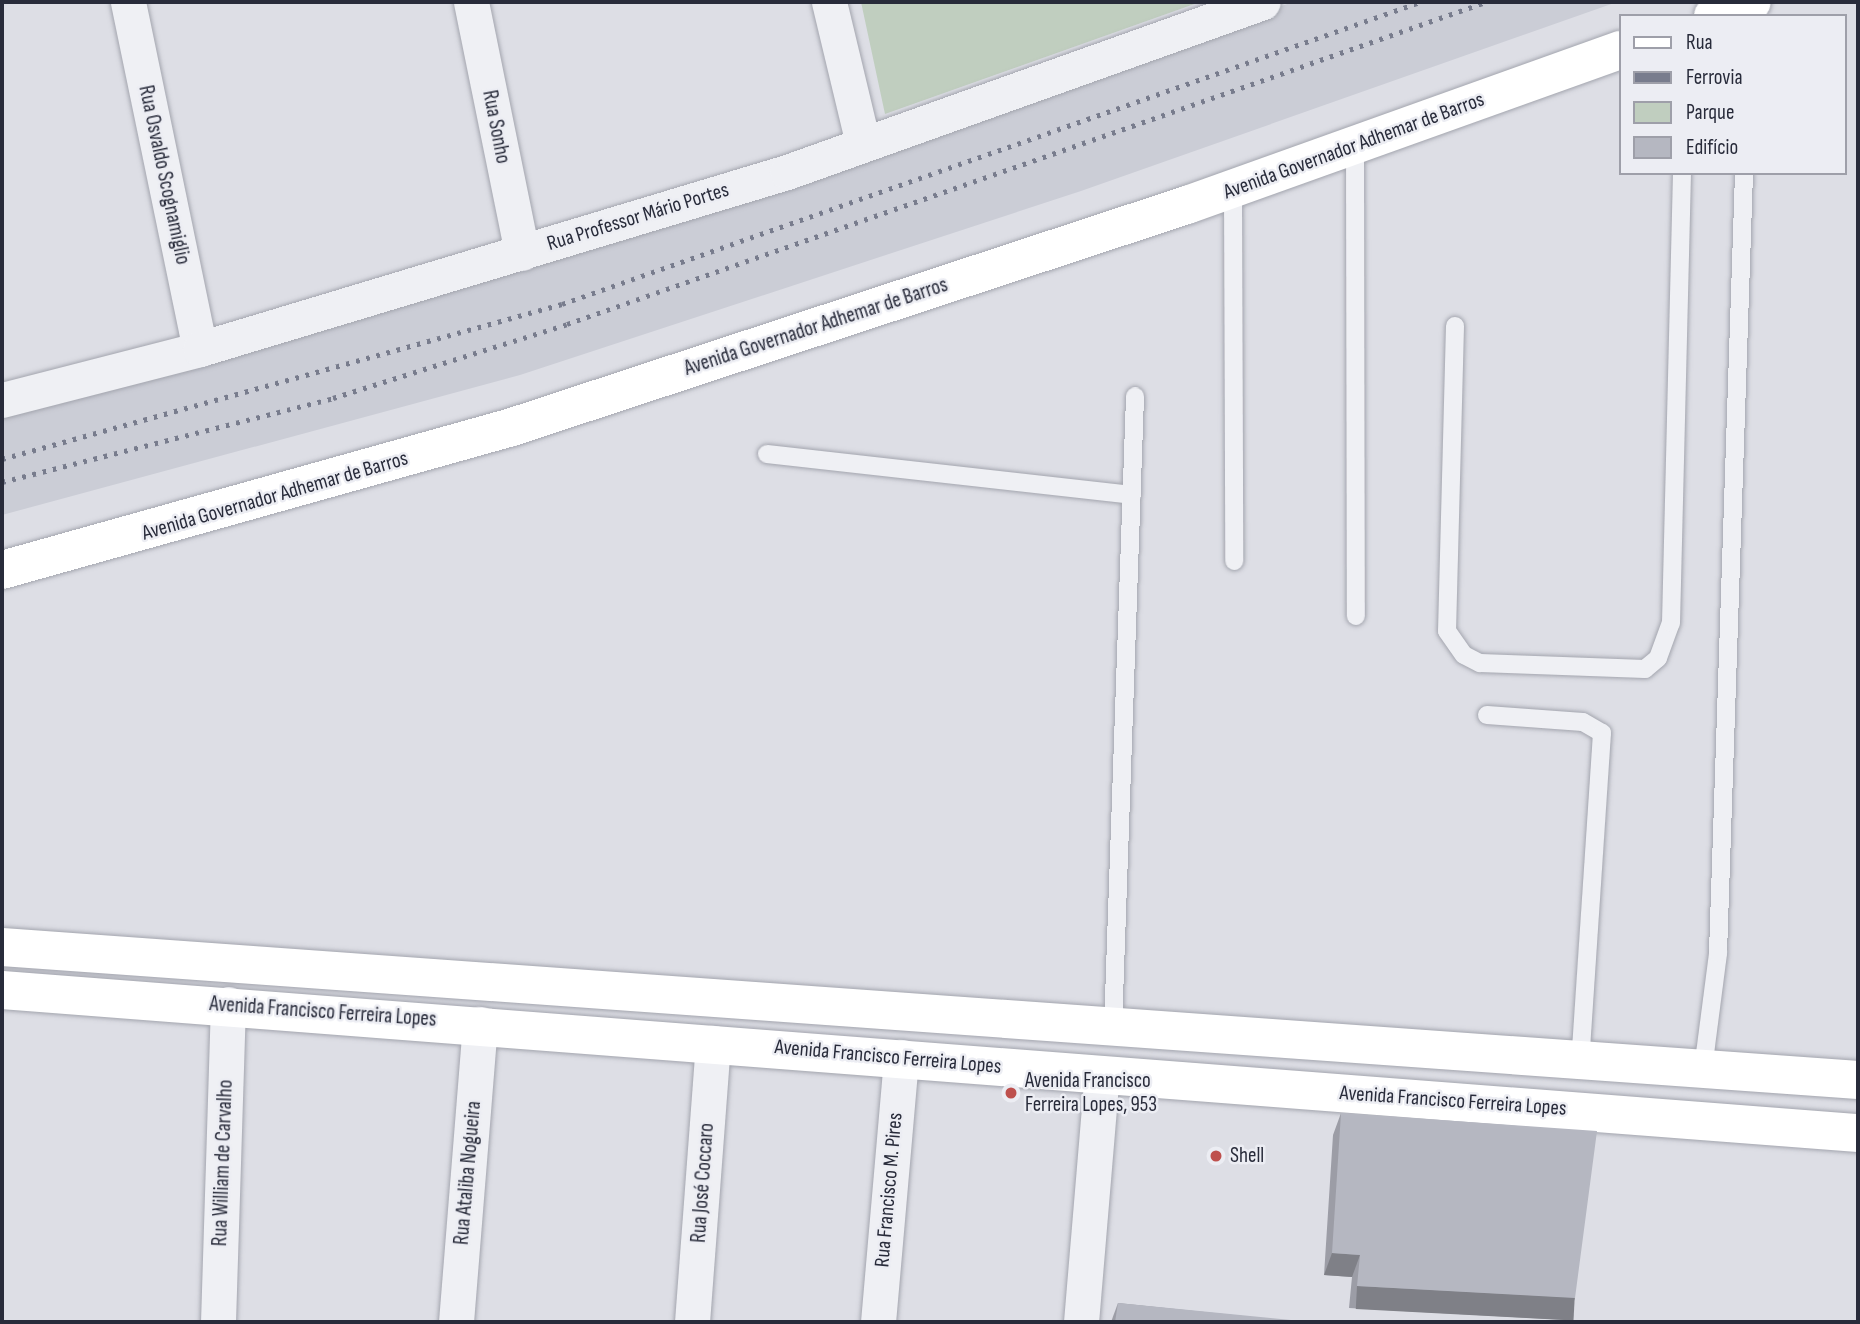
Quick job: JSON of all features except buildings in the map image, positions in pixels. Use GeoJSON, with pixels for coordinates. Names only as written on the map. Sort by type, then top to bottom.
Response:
{"type":"FeatureCollection","features":[{"type":"Feature","properties":{"kind":"main road"},"geometry":{"type":"LineString","coordinates":[[1719,14],[1752,2]]}},
{"type":"Feature","properties":{"kind":"main road","name":"Avenida Governador Adhemar de Barros"},"geometry":{"type":"LineString","coordinates":[[2,570],[512,427],[1233,189],[1618,51]]}},
{"type":"Feature","properties":{"kind":"main road","name":"Avenida Francisco Ferreira Lopes"},"geometry":{"type":"LineString","coordinates":[[2,947],[1858,1080]]}},
{"type":"Feature","properties":{"kind":"main road","name":"Avenida Francisco Ferreira Lopes"},"geometry":{"type":"LineString","coordinates":[[2,990],[228,1004],[1858,1133]]}},
{"type":"Feature","properties":{"kind":"street","name":"Rua Osvaldo Scognamiglio"},"geometry":{"type":"LineString","coordinates":[[128,2],[201,349]]}},
{"type":"Feature","properties":{"kind":"street","name":"Rua Sonho"},"geometry":{"type":"LineString","coordinates":[[471,2],[522,253]]}},
{"type":"Feature","properties":{"kind":"street"},"geometry":{"type":"LineString","coordinates":[[830,2],[863,144]]}},
{"type":"Feature","properties":{"kind":"street","name":"Rua Professor Mário Portes"},"geometry":{"type":"LineString","coordinates":[[2,400],[201,349],[522,253],[863,144],[1263,2]]}},
{"type":"Feature","properties":{"kind":"street","name":"Rua William de Carvalho"},"geometry":{"type":"LineString","coordinates":[[218,1322],[228,1004]]}},
{"type":"Feature","properties":{"kind":"street","name":"Rua Ataliba Nogueira"},"geometry":{"type":"LineString","coordinates":[[456,1322],[480,1024]]}},
{"type":"Feature","properties":{"kind":"street","name":"Rua José Coccaro"},"geometry":{"type":"LineString","coordinates":[[692,1322],[713,1043]]}},
{"type":"Feature","properties":{"kind":"street","name":"Rua Francisco M. Pires"},"geometry":{"type":"LineString","coordinates":[[877,1322],[901,1057]]}},
{"type":"Feature","properties":{"kind":"street"},"geometry":{"type":"LineString","coordinates":[[1082,1322],[1102,1074]]}},
{"type":"Feature","properties":{"kind":"lane"},"geometry":{"type":"LineString","coordinates":[[1355,147],[1356,616]]}},
{"type":"Feature","properties":{"kind":"lane"},"geometry":{"type":"LineString","coordinates":[[1455,326],[1447,631],[1464,655],[1480,663],[1645,669],[1663,650],[1671,624],[1682,175]]}},
{"type":"Feature","properties":{"kind":"lane"},"geometry":{"type":"LineString","coordinates":[[1703,1069],[1718,953],[1744,175]]}},
{"type":"Feature","properties":{"kind":"lane"},"geometry":{"type":"LineString","coordinates":[[1233,189],[1234,561]]}},
{"type":"Feature","properties":{"kind":"lane"},"geometry":{"type":"LineString","coordinates":[[1113,1027],[1135,396]]}},
{"type":"Feature","properties":{"kind":"lane"},"geometry":{"type":"LineString","coordinates":[[767,454],[1132,495]]}},
{"type":"Feature","properties":{"kind":"lane"},"geometry":{"type":"LineString","coordinates":[[1487,715],[1583,722],[1602,733],[1580,1060]]}},
{"type":"Feature","properties":{"kind":"shaded area"},"geometry":{"type":"Polygon","coordinates":[[[1293,2],[1617,2],[1081,191],[520,375],[2,515],[2,417],[1108,67],[1293,2]]]}},
{"type":"Feature","properties":{"kind":"green space"},"geometry":{"type":"Polygon","coordinates":[[[861,2],[1200,2],[885,114],[861,2]]]}},
{"type":"Feature","properties":{"kind":"railway"},"geometry":{"type":"LineString","coordinates":[[2,459],[562,304],[1420,2]]}},
{"type":"Feature","properties":{"kind":"railway"},"geometry":{"type":"LineString","coordinates":[[2,482],[333,398],[567,324],[1486,2]]}},
{"type":"Feature","properties":{"kind":"place","name":"Avenida Francisco Ferreira Lopes, 953"},"geometry":{"type":"Point","coordinates":[1011,1093]}},
{"type":"Feature","properties":{"kind":"place","name":"Shell"},"geometry":{"type":"Point","coordinates":[1216,1156]}}]}
